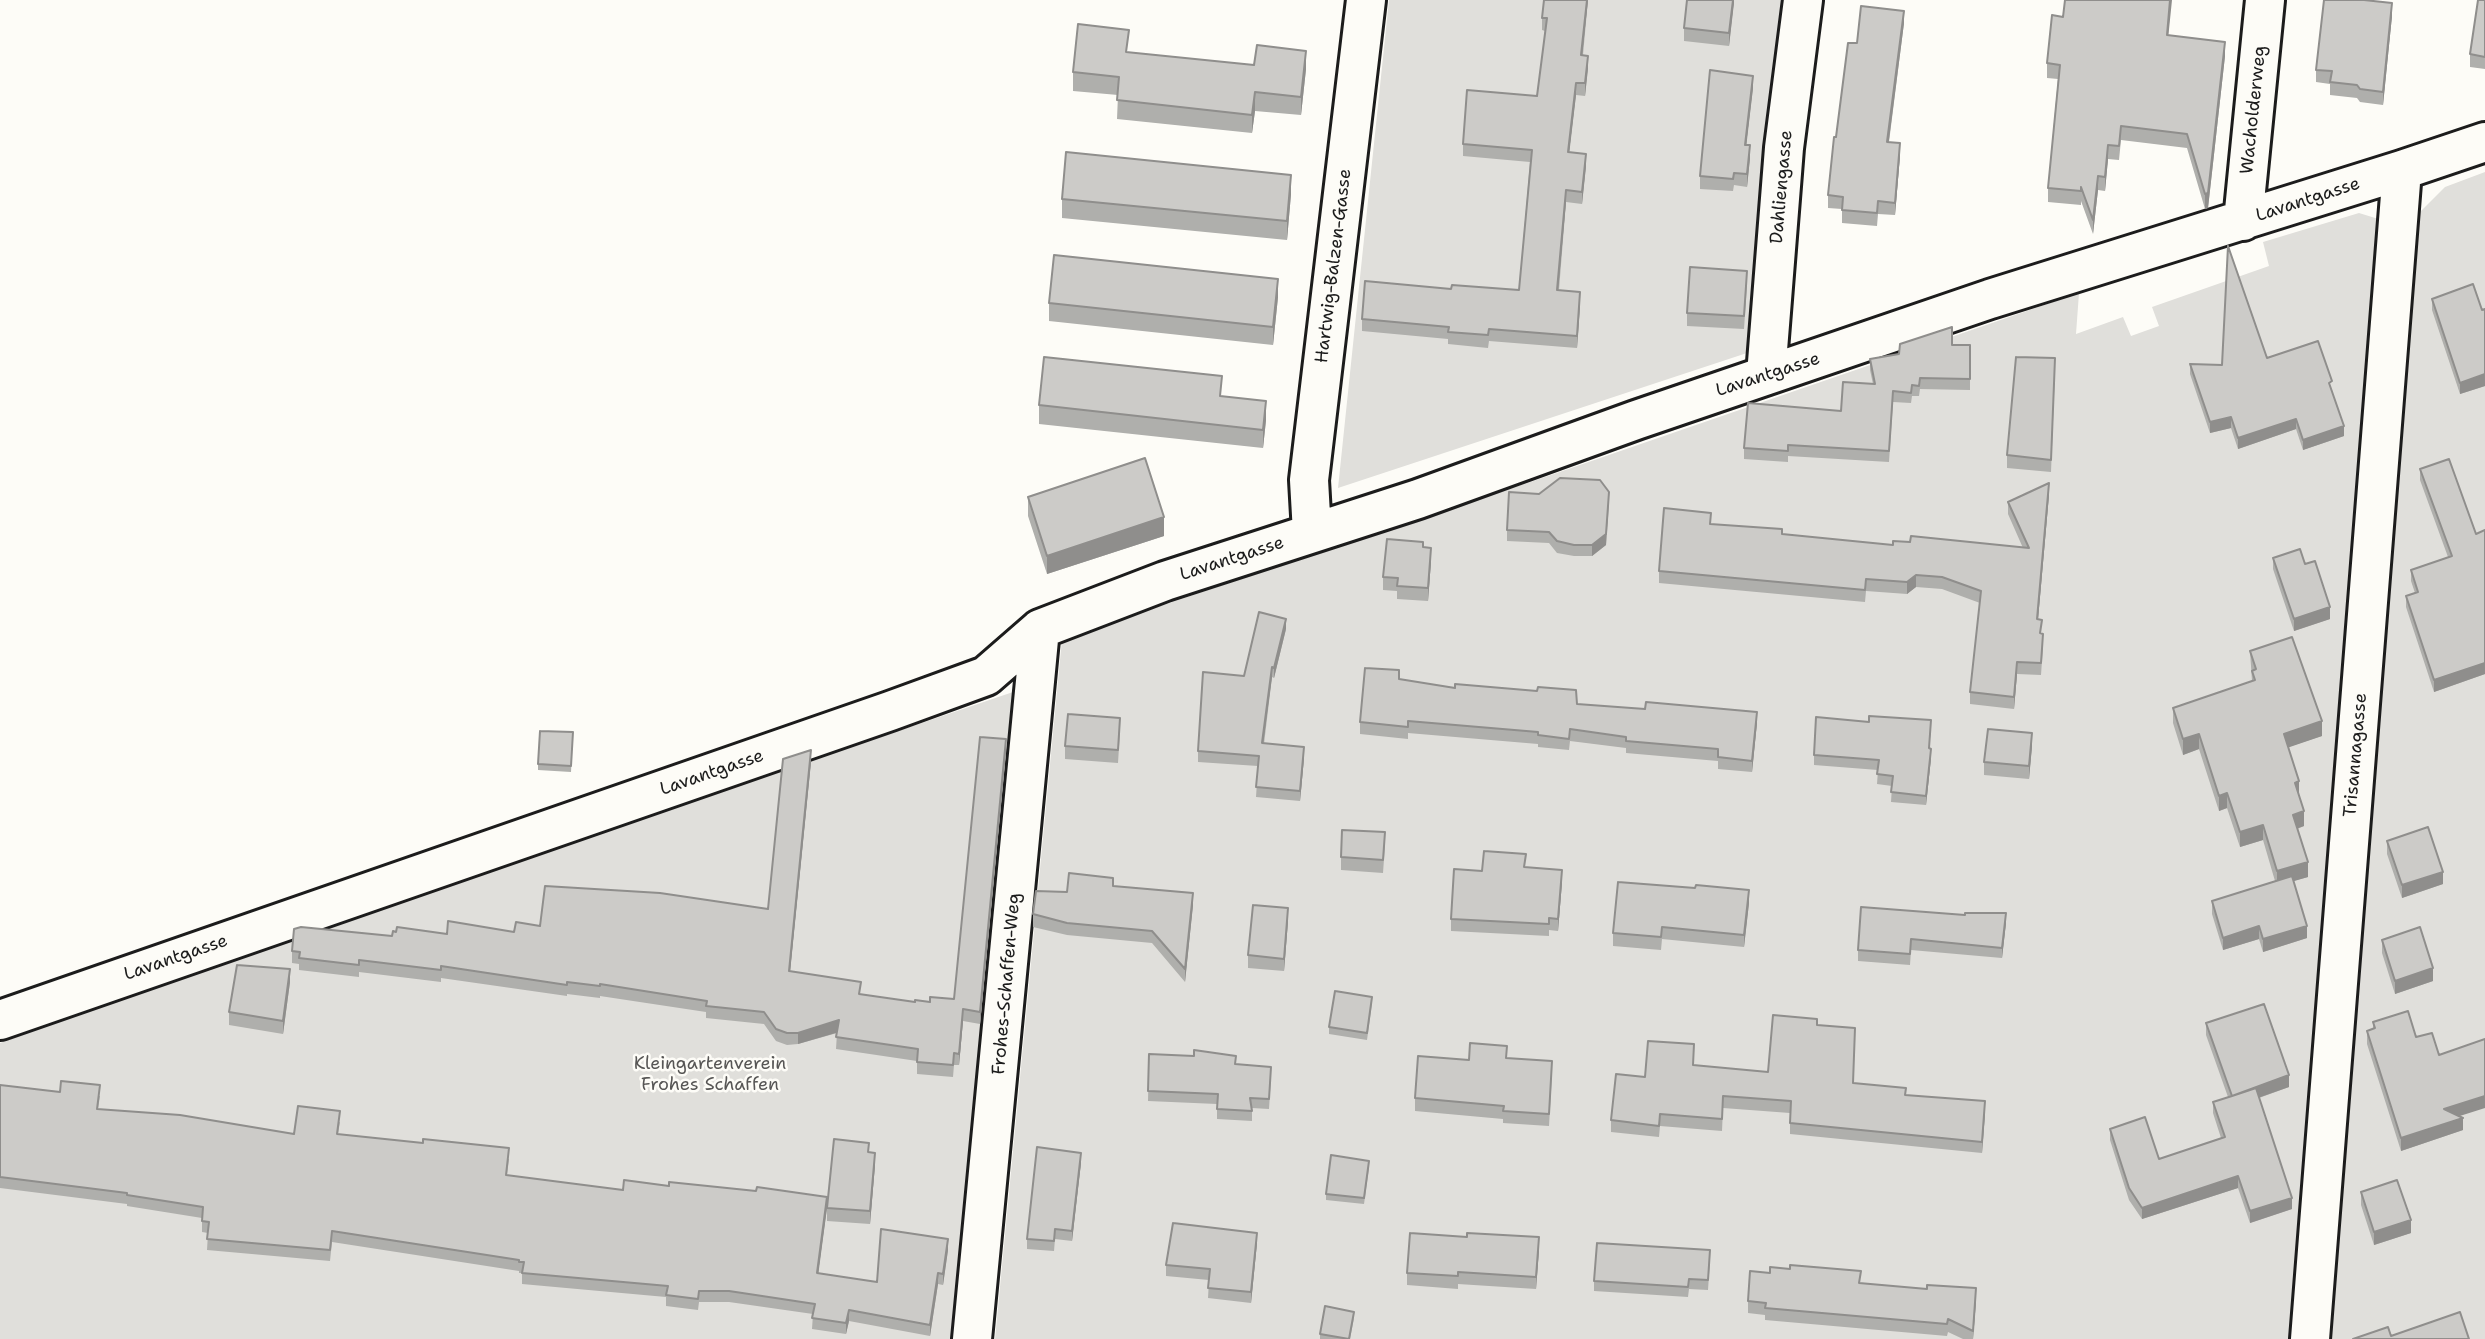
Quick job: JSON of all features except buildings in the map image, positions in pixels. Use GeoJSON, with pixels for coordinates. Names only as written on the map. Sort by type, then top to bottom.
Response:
{"type":"FeatureCollection","features":[{"type":"Feature","properties":{"kind":"street","name":"Hartwig-Balzen-Gasse"},"geometry":{"type":"LineString","coordinates":[[1312,533],[1309,480],[1366,0]]}},
{"type":"Feature","properties":{"kind":"street","name":"Dahliengasse"},"geometry":{"type":"LineString","coordinates":[[1766,375],[1784,148],[1803,0]]}},
{"type":"Feature","properties":{"kind":"street","name":"Wacholderweg"},"geometry":{"type":"LineString","coordinates":[[2242,221],[2265,0]]}},
{"type":"Feature","properties":{"kind":"street","name":"Lavantgasse"},"geometry":{"type":"LineString","coordinates":[[0,1020],[986,676],[1040,629],[1165,581],[1428,496],[1636,420],[1990,299],[2485,142]]}},
{"type":"Feature","properties":{"kind":"street","name":"Trisannagasse"},"geometry":{"type":"LineString","coordinates":[[2310,1339],[2402,170]]}},
{"type":"Feature","properties":{"kind":"street","name":"Frohes-Schaffen-Weg"},"geometry":{"type":"LineString","coordinates":[[972,1339],[1040,629]]}},
{"type":"Feature","properties":{"kind":"green space"},"geometry":{"type":"Polygon","coordinates":[[[1389,0],[1796,0],[1750,352],[1338,488],[1389,0]]]}},
{"type":"Feature","properties":{"kind":"green space"},"geometry":{"type":"Polygon","coordinates":[[[2485,172],[2485,1339],[2325,1339],[2417,215],[2445,187],[2485,172]]]}},
{"type":"Feature","properties":{"kind":"green space"},"geometry":{"type":"Polygon","coordinates":[[[2359,213],[2385,221],[2297,1339],[995,1339],[1062,639],[1545,477],[2079,293],[2076,334],[2123,317],[2131,336],[2159,326],[2152,307],[2269,266],[2263,242],[2359,213]]]}},
{"type":"Feature","properties":{"kind":"green space","name":"Kleingartenverein Frohes Schaffen"},"geometry":{"type":"Polygon","coordinates":[[[1016,691],[951,1339],[0,1339],[0,1043],[376,908],[1016,691]]]}}]}
